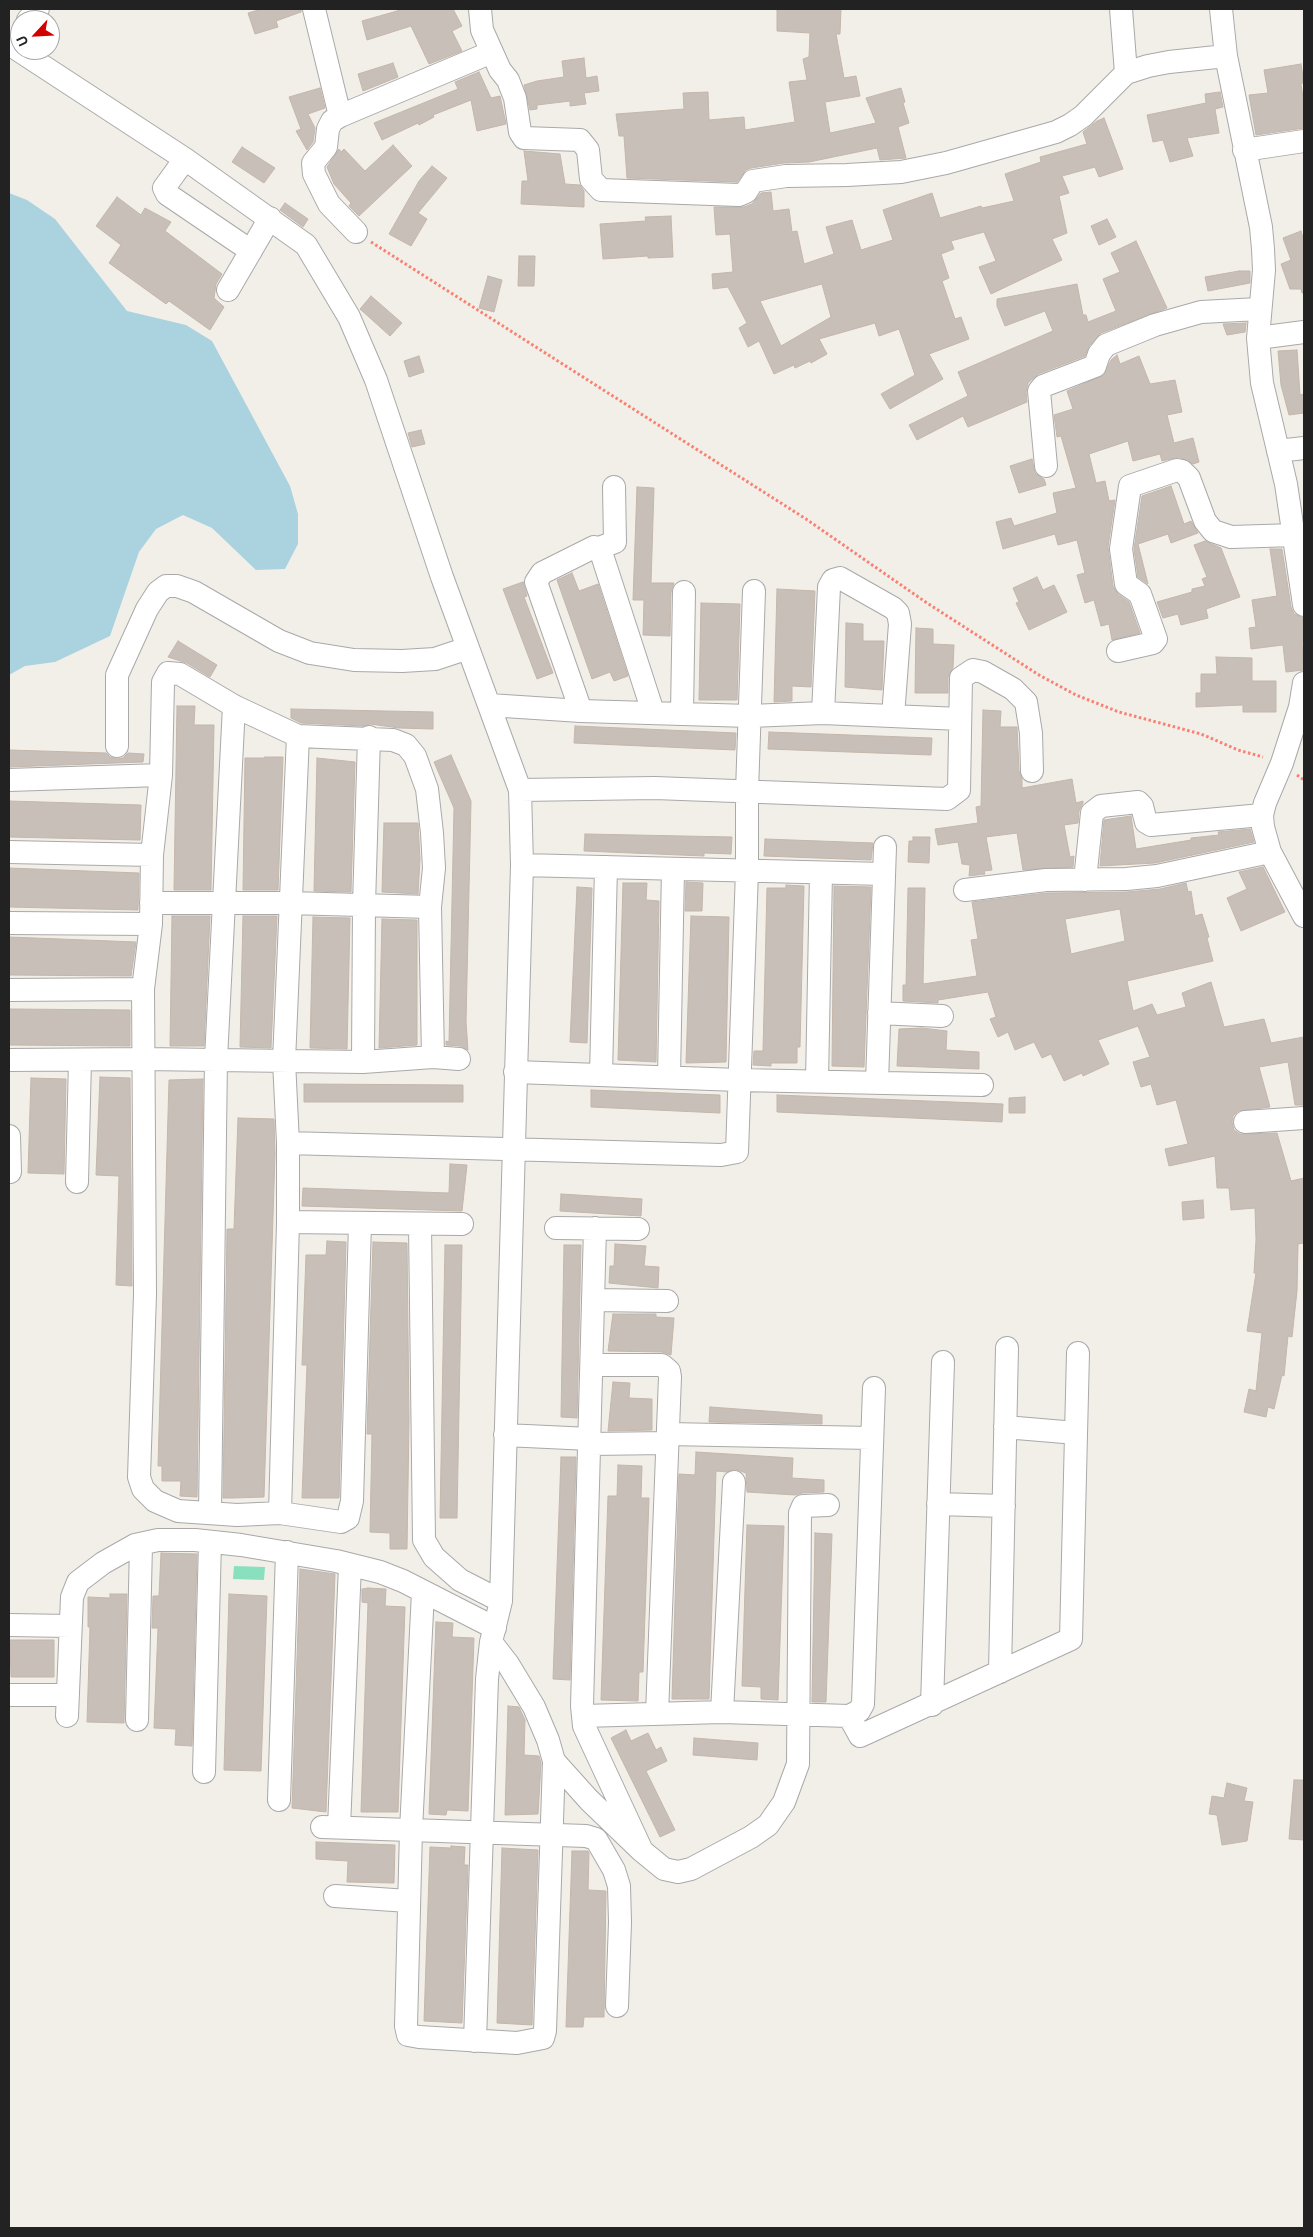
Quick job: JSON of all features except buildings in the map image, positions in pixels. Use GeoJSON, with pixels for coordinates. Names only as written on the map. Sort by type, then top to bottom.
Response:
{"type":"FeatureCollection","features":[{"type":"Feature","properties":{"kind":"street"},"geometry":{"type":"LineString","coordinates":[[314,9],[340,116]]}},
{"type":"Feature","properties":{"kind":"street"},"geometry":{"type":"LineString","coordinates":[[480,9],[482,30],[500,70],[508,80],[516,98],[520,132],[524,138],[580,140],[588,150],[591,179],[601,190],[739,195],[746,192],[750,184],[756,180],[786,176],[901,172],[990,152],[1056,132],[1083,116],[1126,73],[1169,62],[1226,56]]}},
{"type":"Feature","properties":{"kind":"street"},"geometry":{"type":"LineString","coordinates":[[1121,9],[1126,73]]}},
{"type":"Feature","properties":{"kind":"street"},"geometry":{"type":"LineString","coordinates":[[1220,9],[1226,56],[1261,227],[1264,270],[1259,309],[1258,338],[1262,383],[1278,451],[1295,484],[1295,535],[1304,605]]}},
{"type":"Feature","properties":{"kind":"street"},"geometry":{"type":"LineString","coordinates":[[356,232],[322,193],[313,169],[312,164],[326,146],[328,129],[332,122],[340,116],[492,52]]}},
{"type":"Feature","properties":{"kind":"street"},"geometry":{"type":"LineString","coordinates":[[41,60],[270,218],[306,245],[349,317],[376,380],[402,462],[520,790],[522,865],[512,1150],[501,1601],[493,1635],[487,1679],[475,2041]]}},
{"type":"Feature","properties":{"kind":"street"},"geometry":{"type":"LineString","coordinates":[[1244,150],[1304,141]]}},
{"type":"Feature","properties":{"kind":"street"},"geometry":{"type":"LineString","coordinates":[[185,159],[164,188],[167,194],[251,252]]}},
{"type":"Feature","properties":{"kind":"street"},"geometry":{"type":"LineString","coordinates":[[228,290],[270,218]]}},
{"type":"Feature","properties":{"kind":"street"},"geometry":{"type":"LineString","coordinates":[[1046,466],[1039,391],[1043,386],[1095,366],[1099,354],[1106,345],[1155,325],[1201,312],[1259,309]]}},
{"type":"Feature","properties":{"kind":"street"},"geometry":{"type":"LineString","coordinates":[[1258,338],[1304,332]]}},
{"type":"Feature","properties":{"kind":"street"},"geometry":{"type":"LineString","coordinates":[[1278,451],[1304,448]]}},
{"type":"Feature","properties":{"kind":"street"},"geometry":{"type":"LineString","coordinates":[[1118,651],[1151,644],[1156,638],[1140,594],[1126,584],[1121,550],[1130,486],[1177,470],[1182,471],[1189,478],[1205,521],[1213,531],[1231,537],[1295,535]]}},
{"type":"Feature","properties":{"kind":"street"},"geometry":{"type":"LineString","coordinates":[[581,711],[536,582],[542,573],[594,548],[614,542],[614,487]]}},
{"type":"Feature","properties":{"kind":"street"},"geometry":{"type":"LineString","coordinates":[[599,548],[653,712]]}},
{"type":"Feature","properties":{"kind":"street"},"geometry":{"type":"LineString","coordinates":[[823,713],[829,586],[833,580],[840,578],[893,608],[898,613],[900,624],[893,716]]}},
{"type":"Feature","properties":{"kind":"street"},"geometry":{"type":"LineString","coordinates":[[117,746],[117,675],[147,609],[158,592],[166,586],[177,586],[194,592],[279,641],[310,653],[354,660],[402,661],[435,659],[468,648]]}},
{"type":"Feature","properties":{"kind":"street"},"geometry":{"type":"LineString","coordinates":[[288,1144],[721,1155],[737,1152],[754,591]]}},
{"type":"Feature","properties":{"kind":"street"},"geometry":{"type":"LineString","coordinates":[[682,713],[684,592]]}},
{"type":"Feature","properties":{"kind":"street"},"geometry":{"type":"LineString","coordinates":[[520,790],[655,788],[947,799],[959,790],[961,678],[973,670],[983,672],[1013,689],[1026,702],[1029,713],[1032,770]]}},
{"type":"Feature","properties":{"kind":"street"},"geometry":{"type":"LineString","coordinates":[[360,1223],[351,1510],[348,1518],[341,1522],[280,1513],[178,1511],[155,1500],[143,1489],[139,1477],[145,1294],[143,989],[151,913],[152,855],[161,775],[162,682],[164,676],[168,673],[180,674],[234,706],[298,736],[369,737],[393,740],[406,745],[415,756],[427,789],[432,833],[434,868],[430,907],[433,1057]]}},
{"type":"Feature","properties":{"kind":"street"},"geometry":{"type":"LineString","coordinates":[[1304,683],[1300,707],[1282,763],[1265,802],[1262,815],[1263,827],[1270,852],[1304,916]]}},
{"type":"Feature","properties":{"kind":"street"},"geometry":{"type":"LineString","coordinates":[[489,705],[581,711],[750,716],[823,713],[960,719]]}},
{"type":"Feature","properties":{"kind":"street"},"geometry":{"type":"LineString","coordinates":[[210,1513],[216,1059],[234,706]]}},
{"type":"Feature","properties":{"kind":"street"},"geometry":{"type":"LineString","coordinates":[[280,1513],[288,1222],[288,1144],[284,1061],[298,736]]}},
{"type":"Feature","properties":{"kind":"street"},"geometry":{"type":"LineString","coordinates":[[363,1062],[364,905],[369,737]]}},
{"type":"Feature","properties":{"kind":"street"},"geometry":{"type":"LineString","coordinates":[[9,780],[161,775]]}},
{"type":"Feature","properties":{"kind":"street"},"geometry":{"type":"LineString","coordinates":[[1085,880],[1092,813],[1101,806],[1138,802],[1142,806],[1146,822],[1151,825],[1262,815]]}},
{"type":"Feature","properties":{"kind":"street"},"geometry":{"type":"LineString","coordinates":[[877,1083],[885,847]]}},
{"type":"Feature","properties":{"kind":"street"},"geometry":{"type":"LineString","coordinates":[[9,852],[152,855]]}},
{"type":"Feature","properties":{"kind":"street"},"geometry":{"type":"LineString","coordinates":[[965,890],[1046,880],[1126,880],[1157,876],[1270,852]]}},
{"type":"Feature","properties":{"kind":"street"},"geometry":{"type":"LineString","coordinates":[[522,865],[884,874]]}},
{"type":"Feature","properties":{"kind":"street"},"geometry":{"type":"LineString","coordinates":[[601,1075],[606,867]]}},
{"type":"Feature","properties":{"kind":"street"},"geometry":{"type":"LineString","coordinates":[[669,1077],[673,869]]}},
{"type":"Feature","properties":{"kind":"street"},"geometry":{"type":"LineString","coordinates":[[817,1081],[820,873]]}},
{"type":"Feature","properties":{"kind":"street"},"geometry":{"type":"LineString","coordinates":[[9,923],[151,913],[223,904],[290,902],[430,907]]}},
{"type":"Feature","properties":{"kind":"street"},"geometry":{"type":"LineString","coordinates":[[9,990],[143,989]]}},
{"type":"Feature","properties":{"kind":"street"},"geometry":{"type":"LineString","coordinates":[[879,1014],[942,1016]]}},
{"type":"Feature","properties":{"kind":"street"},"geometry":{"type":"LineString","coordinates":[[9,1060],[216,1059],[363,1062],[433,1057],[459,1059]]}},
{"type":"Feature","properties":{"kind":"street"},"geometry":{"type":"LineString","coordinates":[[77,1182],[80,1060]]}},
{"type":"Feature","properties":{"kind":"street"},"geometry":{"type":"LineString","coordinates":[[515,1072],[740,1080],[982,1085]]}},
{"type":"Feature","properties":{"kind":"street"},"geometry":{"type":"LineString","coordinates":[[1245,1122],[1304,1118]]}},
{"type":"Feature","properties":{"kind":"street"},"geometry":{"type":"LineString","coordinates":[[9,1136],[10,1172]]}},
{"type":"Feature","properties":{"kind":"street"},"geometry":{"type":"LineString","coordinates":[[288,1222],[462,1224]]}},
{"type":"Feature","properties":{"kind":"street"},"geometry":{"type":"LineString","coordinates":[[420,1224],[424,1540],[434,1557],[460,1580],[501,1601]]}},
{"type":"Feature","properties":{"kind":"street"},"geometry":{"type":"LineString","coordinates":[[556,1228],[638,1230]]}},
{"type":"Feature","properties":{"kind":"street"},"geometry":{"type":"LineString","coordinates":[[595,1228],[582,1706],[584,1726],[642,1851]]}},
{"type":"Feature","properties":{"kind":"street"},"geometry":{"type":"LineString","coordinates":[[593,1300],[667,1301]]}},
{"type":"Feature","properties":{"kind":"street"},"geometry":{"type":"LineString","coordinates":[[1000,1672],[1007,1348]]}},
{"type":"Feature","properties":{"kind":"street"},"geometry":{"type":"LineString","coordinates":[[849,1716],[860,1736],[932,1705],[1071,1639],[1078,1353]]}},
{"type":"Feature","properties":{"kind":"street"},"geometry":{"type":"LineString","coordinates":[[932,1705],[943,1362]]}},
{"type":"Feature","properties":{"kind":"street"},"geometry":{"type":"LineString","coordinates":[[592,1365],[662,1365],[666,1367],[670,1377],[657,1714]]}},
{"type":"Feature","properties":{"kind":"street"},"geometry":{"type":"LineString","coordinates":[[583,1716],[722,1712],[849,1716],[859,1711],[863,1704],[874,1388]]}},
{"type":"Feature","properties":{"kind":"street"},"geometry":{"type":"LineString","coordinates":[[1006,1427],[1076,1433]]}},
{"type":"Feature","properties":{"kind":"street"},"geometry":{"type":"LineString","coordinates":[[505,1435],[590,1442],[668,1439],[871,1438]]}},
{"type":"Feature","properties":{"kind":"street"},"geometry":{"type":"LineString","coordinates":[[722,1712],[734,1482]]}},
{"type":"Feature","properties":{"kind":"street"},"geometry":{"type":"LineString","coordinates":[[938,1504],[1004,1506]]}},
{"type":"Feature","properties":{"kind":"street"},"geometry":{"type":"LineString","coordinates":[[554,1761],[589,1800],[642,1851],[664,1869],[678,1872],[691,1869],[751,1838],[768,1826],[784,1802],[798,1764],[800,1513],[803,1506],[828,1505]]}},
{"type":"Feature","properties":{"kind":"street"},"geometry":{"type":"LineString","coordinates":[[9,1695],[67,1706],[72,1597],[78,1582],[103,1563],[135,1545],[158,1540],[210,1542],[287,1552],[380,1572],[423,1592],[493,1635],[534,1707],[548,1740],[554,1761],[547,2014],[543,2038],[536,2042],[517,2044],[408,2035],[405,2014],[408,1901],[423,1592]]}},
{"type":"Feature","properties":{"kind":"street"},"geometry":{"type":"LineString","coordinates":[[204,1772],[210,1542]]}},
{"type":"Feature","properties":{"kind":"street"},"geometry":{"type":"LineString","coordinates":[[137,1720],[141,1544]]}},
{"type":"Feature","properties":{"kind":"street"},"geometry":{"type":"LineString","coordinates":[[279,1800],[287,1552]]}},
{"type":"Feature","properties":{"kind":"street"},"geometry":{"type":"LineString","coordinates":[[350,1565],[330,1827],[586,1836],[596,1839],[614,1870],[619,1886],[617,2006]]}},
{"type":"Feature","properties":{"kind":"street"},"geometry":{"type":"LineString","coordinates":[[10,1626],[70,1626]]}},
{"type":"Feature","properties":{"kind":"street"},"geometry":{"type":"LineString","coordinates":[[336,1896],[408,1901]]}},
{"type":"Feature","properties":{"kind":"path"},"geometry":{"type":"LineString","coordinates":[[356,232],[806,519],[927,603],[1040,675],[1076,694],[1119,712],[1202,734],[1238,750],[1282,763]]}},
{"type":"Feature","properties":{"kind":"green space"},"geometry":{"type":"Polygon","coordinates":[[[234,1566],[265,1567],[264,1580],[233,1579],[234,1566]]]}},
{"type":"Feature","properties":{"kind":"water"},"geometry":{"type":"Polygon","coordinates":[[[9,193],[27,200],[55,219],[127,311],[186,325],[212,341],[290,486],[298,514],[298,544],[285,569],[256,570],[212,528],[183,515],[156,529],[139,552],[110,636],[55,662],[25,666],[9,675],[9,193]]]}}]}
